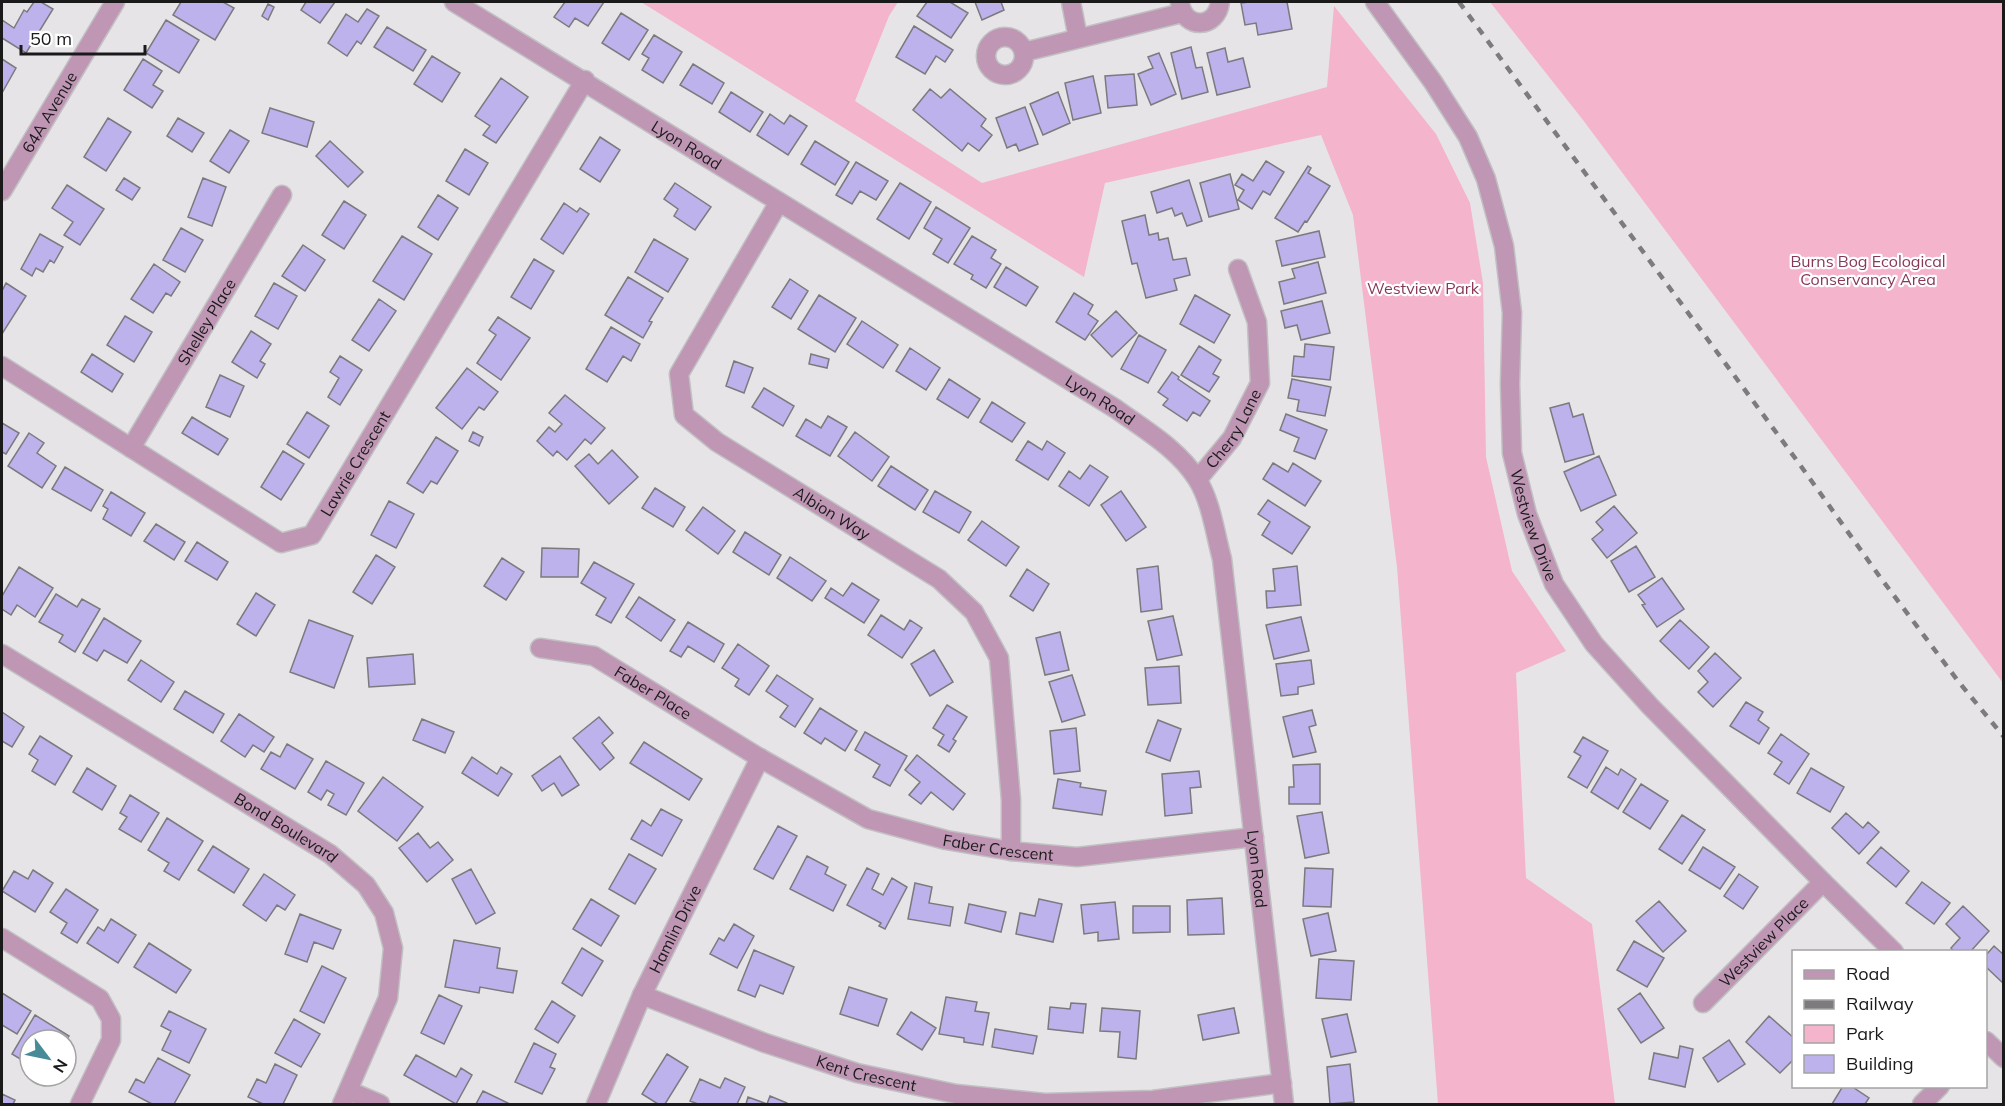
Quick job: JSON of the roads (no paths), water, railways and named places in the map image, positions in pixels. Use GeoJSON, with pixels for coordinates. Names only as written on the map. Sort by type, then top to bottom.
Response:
{"type":"FeatureCollection","features":[{"type":"Feature","properties":{"kind":"street","name":"64A Avenue"},"geometry":{"type":"LineString","coordinates":[[2,191],[115,2]]}},
{"type":"Feature","properties":{"kind":"street","name":"Lyon Road"},"geometry":{"type":"LineString","coordinates":[[454,2],[585,80],[1116,409],[1175,452],[1197,479],[1207,502],[1222,559],[1284,1104]]}},
{"type":"Feature","properties":{"kind":"street"},"geometry":{"type":"LineString","coordinates":[[1071,2],[1078,38]]}},
{"type":"Feature","properties":{"kind":"street"},"geometry":{"type":"LineString","coordinates":[[1024,52],[1181,7],[1192,21],[1205,23],[1216,16],[1220,2]]}},
{"type":"Feature","properties":{"kind":"street","name":"Westview Drive"},"geometry":{"type":"LineString","coordinates":[[1375,2],[1433,82],[1468,136],[1486,179],[1504,246],[1512,313],[1510,384],[1512,453],[1527,514],[1554,584],[1594,644],[1650,706],[1893,950]]}},
{"type":"Feature","properties":{"kind":"street","name":"Lawrie Crescent"},"geometry":{"type":"LineString","coordinates":[[2,366],[281,543],[312,535],[585,80]]}},
{"type":"Feature","properties":{"kind":"street","name":"Shelley Place"},"geometry":{"type":"LineString","coordinates":[[131,447],[282,195]]}},
{"type":"Feature","properties":{"kind":"street","name":"Albion Way"},"geometry":{"type":"LineString","coordinates":[[779,202],[678,374],[684,415],[717,442],[939,579],[974,612],[999,658],[1011,800],[1011,851]]}},
{"type":"Feature","properties":{"kind":"street","name":"Cherry Lane"},"geometry":{"type":"LineString","coordinates":[[1197,479],[1232,438],[1260,383],[1257,322],[1238,269]]}},
{"type":"Feature","properties":{"kind":"street","name":"Faber Place"},"geometry":{"type":"LineString","coordinates":[[540,648],[594,656],[760,758]]}},
{"type":"Feature","properties":{"kind":"street","name":"Bond Boulevard"},"geometry":{"type":"LineString","coordinates":[[2,654],[330,854],[366,885],[384,913],[393,948],[388,998],[345,1098]]}},
{"type":"Feature","properties":{"kind":"street","name":"Faber Crescent"},"geometry":{"type":"LineString","coordinates":[[760,758],[868,819],[946,840],[1011,851],[1077,857],[1254,837]]}},
{"type":"Feature","properties":{"kind":"street","name":"Hamlin Drive"},"geometry":{"type":"LineString","coordinates":[[596,1104],[642,995],[760,758]]}},
{"type":"Feature","properties":{"kind":"street","name":"Westview Place"},"geometry":{"type":"LineString","coordinates":[[1703,1004],[1823,882]]}},
{"type":"Feature","properties":{"kind":"street"},"geometry":{"type":"LineString","coordinates":[[2,938],[100,999],[111,1018],[111,1040],[80,1104]]}},
{"type":"Feature","properties":{"kind":"street","name":"Kent Crescent"},"geometry":{"type":"LineString","coordinates":[[642,995],[765,1043],[857,1073],[956,1094],[1045,1103],[1153,1100],[1282,1083]]}},
{"type":"Feature","properties":{"kind":"street"},"geometry":{"type":"LineString","coordinates":[[1987,1042],[2004,1058]]}},
{"type":"Feature","properties":{"kind":"street"},"geometry":{"type":"LineString","coordinates":[[1922,1104],[1938,1088]]}},
{"type":"Feature","properties":{"kind":"street"},"geometry":{"type":"LineString","coordinates":[[345,1098],[380,1104]]}},
{"type":"Feature","properties":{"kind":"railway"},"geometry":{"type":"LineString","coordinates":[[1459,2],[1880,577],[1958,681],[2004,737]]}},
{"type":"Feature","properties":{"kind":"park label","name":"Burns Bog Ecological Conservancy Area"},"geometry":{"type":"Point","coordinates":[1868,270]}},
{"type":"Feature","properties":{"kind":"park label","name":"Westview Park"},"geometry":{"type":"Point","coordinates":[1423,288]}}]}
